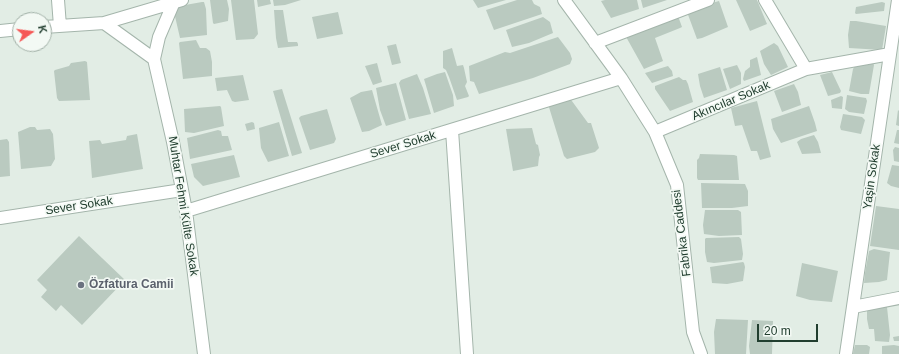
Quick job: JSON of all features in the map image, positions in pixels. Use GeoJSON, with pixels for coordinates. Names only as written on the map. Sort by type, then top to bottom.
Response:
{"type":"FeatureCollection","features":[{"type":"Feature","properties":{"kind":"street"},"geometry":{"type":"LineString","coordinates":[[58,0],[60,26]]}},
{"type":"Feature","properties":{"kind":"street","name":"Fabrika Caddesi"},"geometry":{"type":"LineString","coordinates":[[564,0],[621,78],[656,132],[677,185],[693,332],[701,354]]}},
{"type":"Feature","properties":{"kind":"street"},"geometry":{"type":"LineString","coordinates":[[595,43],[708,0]]}},
{"type":"Feature","properties":{"kind":"street"},"geometry":{"type":"LineString","coordinates":[[765,0],[806,69]]}},
{"type":"Feature","properties":{"kind":"street","name":"Yaşin Sokak"},"geometry":{"type":"LineString","coordinates":[[846,354],[898,0]]}},
{"type":"Feature","properties":{"kind":"street"},"geometry":{"type":"LineString","coordinates":[[52,26],[104,23],[178,1]]}},
{"type":"Feature","properties":{"kind":"street","name":"Muhtar Fehmi Külte Sokak"},"geometry":{"type":"LineString","coordinates":[[178,1],[159,37],[154,59],[173,142],[186,211],[204,354]]}},
{"type":"Feature","properties":{"kind":"street"},"geometry":{"type":"LineString","coordinates":[[104,23],[154,59]]}},
{"type":"Feature","properties":{"kind":"street"},"geometry":{"type":"LineString","coordinates":[[0,31],[12,30]]}},
{"type":"Feature","properties":{"kind":"street","name":"Akıncılar Sokak"},"geometry":{"type":"LineString","coordinates":[[656,132],[806,69],[890,54]]}},
{"type":"Feature","properties":{"kind":"street","name":"Sever Sokak"},"geometry":{"type":"LineString","coordinates":[[186,211],[621,78]]}},
{"type":"Feature","properties":{"kind":"street"},"geometry":{"type":"LineString","coordinates":[[452,130],[467,354]]}},
{"type":"Feature","properties":{"kind":"street","name":"Sever Sokak"},"geometry":{"type":"LineString","coordinates":[[0,218],[182,190]]}},
{"type":"Feature","properties":{"kind":"street"},"geometry":{"type":"LineString","coordinates":[[853,307],[899,298]]}},
{"type":"Feature","properties":{"kind":"building"},"geometry":{"type":"Polygon","coordinates":[[[210,0],[227,0],[229,9],[228,21],[213,23],[210,0]]]}},
{"type":"Feature","properties":{"kind":"building"},"geometry":{"type":"Polygon","coordinates":[[[231,0],[254,0],[258,34],[254,39],[236,40],[231,0]]]}},
{"type":"Feature","properties":{"kind":"building"},"geometry":{"type":"Polygon","coordinates":[[[257,0],[270,0],[271,4],[258,7],[257,0]]]}},
{"type":"Feature","properties":{"kind":"building"},"geometry":{"type":"Polygon","coordinates":[[[273,0],[301,0],[285,5],[274,6],[273,0]]]}},
{"type":"Feature","properties":{"kind":"building"},"geometry":{"type":"Polygon","coordinates":[[[473,0],[506,0],[478,8],[473,0]]]}},
{"type":"Feature","properties":{"kind":"building"},"geometry":{"type":"Polygon","coordinates":[[[517,0],[532,0],[534,4],[540,7],[542,14],[494,30],[486,10],[517,0]]]}},
{"type":"Feature","properties":{"kind":"building"},"geometry":{"type":"Polygon","coordinates":[[[637,0],[639,9],[611,18],[601,1],[637,0]]]}},
{"type":"Feature","properties":{"kind":"building"},"geometry":{"type":"Polygon","coordinates":[[[641,0],[667,0],[643,8],[641,0]]]}},
{"type":"Feature","properties":{"kind":"building"},"geometry":{"type":"Polygon","coordinates":[[[736,0],[757,0],[767,24],[750,31],[736,0]]]}},
{"type":"Feature","properties":{"kind":"building"},"geometry":{"type":"Polygon","coordinates":[[[719,1],[728,27],[697,39],[687,12],[719,1]]]}},
{"type":"Feature","properties":{"kind":"building"},"geometry":{"type":"Polygon","coordinates":[[[204,2],[206,9],[207,35],[180,38],[174,7],[204,2]]]}},
{"type":"Feature","properties":{"kind":"building"},"geometry":{"type":"Polygon","coordinates":[[[882,2],[885,3],[884,11],[855,13],[856,7],[882,2]]]}},
{"type":"Feature","properties":{"kind":"building"},"geometry":{"type":"Polygon","coordinates":[[[274,10],[283,10],[288,42],[297,42],[298,46],[278,48],[274,10]]]}},
{"type":"Feature","properties":{"kind":"building"},"geometry":{"type":"Polygon","coordinates":[[[338,12],[343,34],[317,39],[312,17],[338,12]]]}},
{"type":"Feature","properties":{"kind":"building"},"geometry":{"type":"Polygon","coordinates":[[[678,16],[682,27],[655,38],[663,61],[644,69],[625,35],[678,16]]]}},
{"type":"Feature","properties":{"kind":"building"},"geometry":{"type":"Polygon","coordinates":[[[543,17],[550,22],[553,33],[529,43],[512,47],[506,30],[543,17]]]}},
{"type":"Feature","properties":{"kind":"building"},"geometry":{"type":"Polygon","coordinates":[[[850,21],[886,26],[882,50],[849,48],[848,35],[850,21]]]}},
{"type":"Feature","properties":{"kind":"building"},"geometry":{"type":"Polygon","coordinates":[[[558,37],[570,53],[572,59],[570,64],[533,78],[479,94],[474,82],[470,81],[469,66],[505,52],[510,53],[558,37]]]}},
{"type":"Feature","properties":{"kind":"building"},"geometry":{"type":"Polygon","coordinates":[[[196,40],[200,48],[206,48],[210,51],[212,76],[183,79],[179,43],[196,40]]]}},
{"type":"Feature","properties":{"kind":"building"},"geometry":{"type":"Polygon","coordinates":[[[774,43],[778,46],[788,67],[771,75],[764,64],[760,51],[774,43]]]}},
{"type":"Feature","properties":{"kind":"building"},"geometry":{"type":"Polygon","coordinates":[[[396,44],[401,63],[392,65],[387,46],[396,44]]]}},
{"type":"Feature","properties":{"kind":"building"},"geometry":{"type":"Polygon","coordinates":[[[452,48],[457,66],[463,65],[467,82],[465,86],[469,96],[457,100],[446,70],[443,68],[443,51],[452,48]]]}},
{"type":"Feature","properties":{"kind":"building"},"geometry":{"type":"Polygon","coordinates":[[[757,57],[761,75],[744,81],[745,71],[750,67],[750,60],[757,57]]]}},
{"type":"Feature","properties":{"kind":"building"},"geometry":{"type":"Polygon","coordinates":[[[87,62],[90,100],[59,101],[57,98],[54,71],[69,66],[71,63],[87,62]]]}},
{"type":"Feature","properties":{"kind":"building"},"geometry":{"type":"Polygon","coordinates":[[[377,63],[382,82],[373,85],[365,66],[377,63]]]}},
{"type":"Feature","properties":{"kind":"building"},"geometry":{"type":"Polygon","coordinates":[[[873,63],[874,65],[869,94],[849,91],[853,69],[855,66],[873,63]]]}},
{"type":"Feature","properties":{"kind":"building"},"geometry":{"type":"Polygon","coordinates":[[[737,65],[741,73],[741,84],[730,89],[723,69],[737,65]]]}},
{"type":"Feature","properties":{"kind":"building"},"geometry":{"type":"Polygon","coordinates":[[[668,66],[672,71],[673,76],[652,83],[645,73],[668,66]]]}},
{"type":"Feature","properties":{"kind":"building"},"geometry":{"type":"Polygon","coordinates":[[[720,67],[727,90],[704,98],[698,74],[720,67]]]}},
{"type":"Feature","properties":{"kind":"building"},"geometry":{"type":"Polygon","coordinates":[[[445,72],[453,95],[454,106],[434,113],[424,79],[445,72]]]}},
{"type":"Feature","properties":{"kind":"building"},"geometry":{"type":"Polygon","coordinates":[[[832,72],[841,91],[840,93],[828,96],[820,75],[832,72]]]}},
{"type":"Feature","properties":{"kind":"building"},"geometry":{"type":"Polygon","coordinates":[[[417,74],[431,114],[409,119],[399,83],[401,80],[417,74]]]}},
{"type":"Feature","properties":{"kind":"building"},"geometry":{"type":"Polygon","coordinates":[[[243,75],[249,100],[235,102],[232,101],[227,90],[217,91],[215,78],[243,75]]]}},
{"type":"Feature","properties":{"kind":"building"},"geometry":{"type":"Polygon","coordinates":[[[679,77],[686,80],[693,102],[670,111],[655,89],[655,86],[679,77]]]}},
{"type":"Feature","properties":{"kind":"building"},"geometry":{"type":"Polygon","coordinates":[[[396,83],[406,120],[386,126],[380,110],[376,88],[396,83]]]}},
{"type":"Feature","properties":{"kind":"building"},"geometry":{"type":"Polygon","coordinates":[[[794,84],[798,92],[801,105],[782,112],[774,91],[794,84]]]}},
{"type":"Feature","properties":{"kind":"building"},"geometry":{"type":"Polygon","coordinates":[[[282,89],[302,153],[292,156],[273,91],[282,89]]]}},
{"type":"Feature","properties":{"kind":"building"},"geometry":{"type":"Polygon","coordinates":[[[372,90],[382,125],[369,131],[362,132],[350,98],[361,92],[372,90]]]}},
{"type":"Feature","properties":{"kind":"building"},"geometry":{"type":"Polygon","coordinates":[[[847,95],[866,98],[867,101],[864,114],[849,112],[845,109],[847,95]]]}},
{"type":"Feature","properties":{"kind":"building"},"geometry":{"type":"Polygon","coordinates":[[[841,96],[843,97],[842,109],[832,108],[831,100],[841,96]]]}},
{"type":"Feature","properties":{"kind":"building"},"geometry":{"type":"Polygon","coordinates":[[[569,97],[588,123],[591,123],[599,148],[595,152],[567,159],[564,156],[548,104],[569,97]]]}},
{"type":"Feature","properties":{"kind":"building"},"geometry":{"type":"Polygon","coordinates":[[[757,101],[771,157],[760,160],[757,151],[751,151],[742,125],[735,126],[731,108],[757,101]]]}},
{"type":"Feature","properties":{"kind":"building"},"geometry":{"type":"Polygon","coordinates":[[[220,106],[224,126],[194,133],[185,132],[184,109],[220,106]]]}},
{"type":"Feature","properties":{"kind":"building"},"geometry":{"type":"Polygon","coordinates":[[[809,106],[817,131],[781,143],[773,129],[771,119],[809,106]]]}},
{"type":"Feature","properties":{"kind":"building"},"geometry":{"type":"Polygon","coordinates":[[[327,109],[336,139],[334,143],[310,150],[299,118],[301,116],[327,109]]]}},
{"type":"Feature","properties":{"kind":"building"},"geometry":{"type":"Polygon","coordinates":[[[898,110],[899,111],[899,126],[896,125],[898,110]]]}},
{"type":"Feature","properties":{"kind":"building"},"geometry":{"type":"Polygon","coordinates":[[[843,114],[862,117],[865,120],[861,134],[841,130],[840,127],[843,114]]]}},
{"type":"Feature","properties":{"kind":"building"},"geometry":{"type":"Polygon","coordinates":[[[252,122],[254,123],[255,129],[247,131],[245,124],[252,122]]]}},
{"type":"Feature","properties":{"kind":"building"},"geometry":{"type":"Polygon","coordinates":[[[279,122],[289,156],[268,162],[261,148],[259,128],[279,122]]]}},
{"type":"Feature","properties":{"kind":"building"},"geometry":{"type":"Polygon","coordinates":[[[30,127],[35,127],[37,130],[50,129],[53,134],[55,159],[51,166],[21,169],[18,132],[30,127]]]}},
{"type":"Feature","properties":{"kind":"building"},"geometry":{"type":"Polygon","coordinates":[[[532,128],[540,155],[538,166],[513,171],[506,129],[532,128]]]}},
{"type":"Feature","properties":{"kind":"building"},"geometry":{"type":"Polygon","coordinates":[[[218,130],[221,131],[222,136],[228,136],[232,150],[190,159],[187,138],[218,130]]]}},
{"type":"Feature","properties":{"kind":"building"},"geometry":{"type":"Polygon","coordinates":[[[897,130],[899,130],[899,144],[894,143],[897,130]]]}},
{"type":"Feature","properties":{"kind":"building"},"geometry":{"type":"Polygon","coordinates":[[[137,134],[143,169],[92,178],[89,141],[100,140],[102,144],[126,140],[127,136],[137,134]]]}},
{"type":"Feature","properties":{"kind":"building"},"geometry":{"type":"Polygon","coordinates":[[[814,135],[821,153],[802,154],[797,142],[801,139],[814,135]]]}},
{"type":"Feature","properties":{"kind":"building"},"geometry":{"type":"Polygon","coordinates":[[[7,139],[9,142],[10,176],[0,177],[0,140],[7,139]]]}},
{"type":"Feature","properties":{"kind":"building"},"geometry":{"type":"Polygon","coordinates":[[[895,147],[899,148],[899,162],[894,161],[893,150],[895,147]]]}},
{"type":"Feature","properties":{"kind":"building"},"geometry":{"type":"Polygon","coordinates":[[[700,154],[737,156],[739,180],[698,180],[697,160],[700,154]]]}},
{"type":"Feature","properties":{"kind":"building"},"geometry":{"type":"Polygon","coordinates":[[[234,155],[240,177],[203,186],[194,177],[191,164],[234,155]]]}},
{"type":"Feature","properties":{"kind":"building"},"geometry":{"type":"Polygon","coordinates":[[[892,165],[899,166],[899,188],[891,186],[887,183],[892,165]]]}},
{"type":"Feature","properties":{"kind":"building"},"geometry":{"type":"Polygon","coordinates":[[[701,183],[745,184],[748,191],[748,206],[732,208],[702,208],[701,183]]]}},
{"type":"Feature","properties":{"kind":"building"},"geometry":{"type":"Polygon","coordinates":[[[876,206],[899,209],[899,250],[870,246],[876,206]]]}},
{"type":"Feature","properties":{"kind":"building"},"geometry":{"type":"Polygon","coordinates":[[[705,210],[738,210],[741,212],[742,235],[719,236],[704,234],[703,225],[705,210]]]}},
{"type":"Feature","properties":{"kind":"building","name":"Özfatura Camii"},"geometry":{"type":"Polygon","coordinates":[[[79,236],[125,280],[82,325],[61,305],[56,311],[41,297],[47,290],[37,280],[79,236]]]}},
{"type":"Feature","properties":{"kind":"building"},"geometry":{"type":"Polygon","coordinates":[[[739,237],[741,239],[743,254],[742,260],[714,263],[707,262],[705,252],[706,238],[739,237]]]}},
{"type":"Feature","properties":{"kind":"building"},"geometry":{"type":"Polygon","coordinates":[[[874,249],[890,252],[887,280],[864,283],[869,251],[874,249]]]}},
{"type":"Feature","properties":{"kind":"building"},"geometry":{"type":"Polygon","coordinates":[[[743,262],[745,267],[743,281],[727,284],[712,283],[710,267],[743,262]]]}},
{"type":"Feature","properties":{"kind":"building"},"geometry":{"type":"Polygon","coordinates":[[[802,263],[838,271],[832,302],[810,300],[796,296],[802,263]]]}},
{"type":"Feature","properties":{"kind":"building"},"geometry":{"type":"Polygon","coordinates":[[[883,306],[887,307],[890,335],[889,342],[875,341],[874,329],[869,329],[867,319],[867,310],[883,306]]]}},
{"type":"Feature","properties":{"kind":"building"},"geometry":{"type":"Polygon","coordinates":[[[716,319],[748,320],[746,354],[715,354],[714,332],[716,319]]]}},
{"type":"Feature","properties":{"kind":"building"},"geometry":{"type":"Polygon","coordinates":[[[752,320],[773,321],[772,354],[750,354],[749,346],[752,320]]]}},
{"type":"Feature","properties":{"kind":"building"},"geometry":{"type":"Polygon","coordinates":[[[899,336],[899,341],[894,341],[893,337],[899,336]]]}},
{"type":"Feature","properties":{"kind":"building"},"geometry":{"type":"Polygon","coordinates":[[[855,345],[867,345],[870,347],[869,354],[853,354],[855,345]]]}},
{"type":"Feature","properties":{"kind":"building"},"geometry":{"type":"Polygon","coordinates":[[[882,346],[899,346],[899,354],[882,354],[882,346]]]}},
{"type":"Feature","properties":{"kind":"place","name":"Özfatura Camii"},"geometry":{"type":"Point","coordinates":[81,285]}}]}
